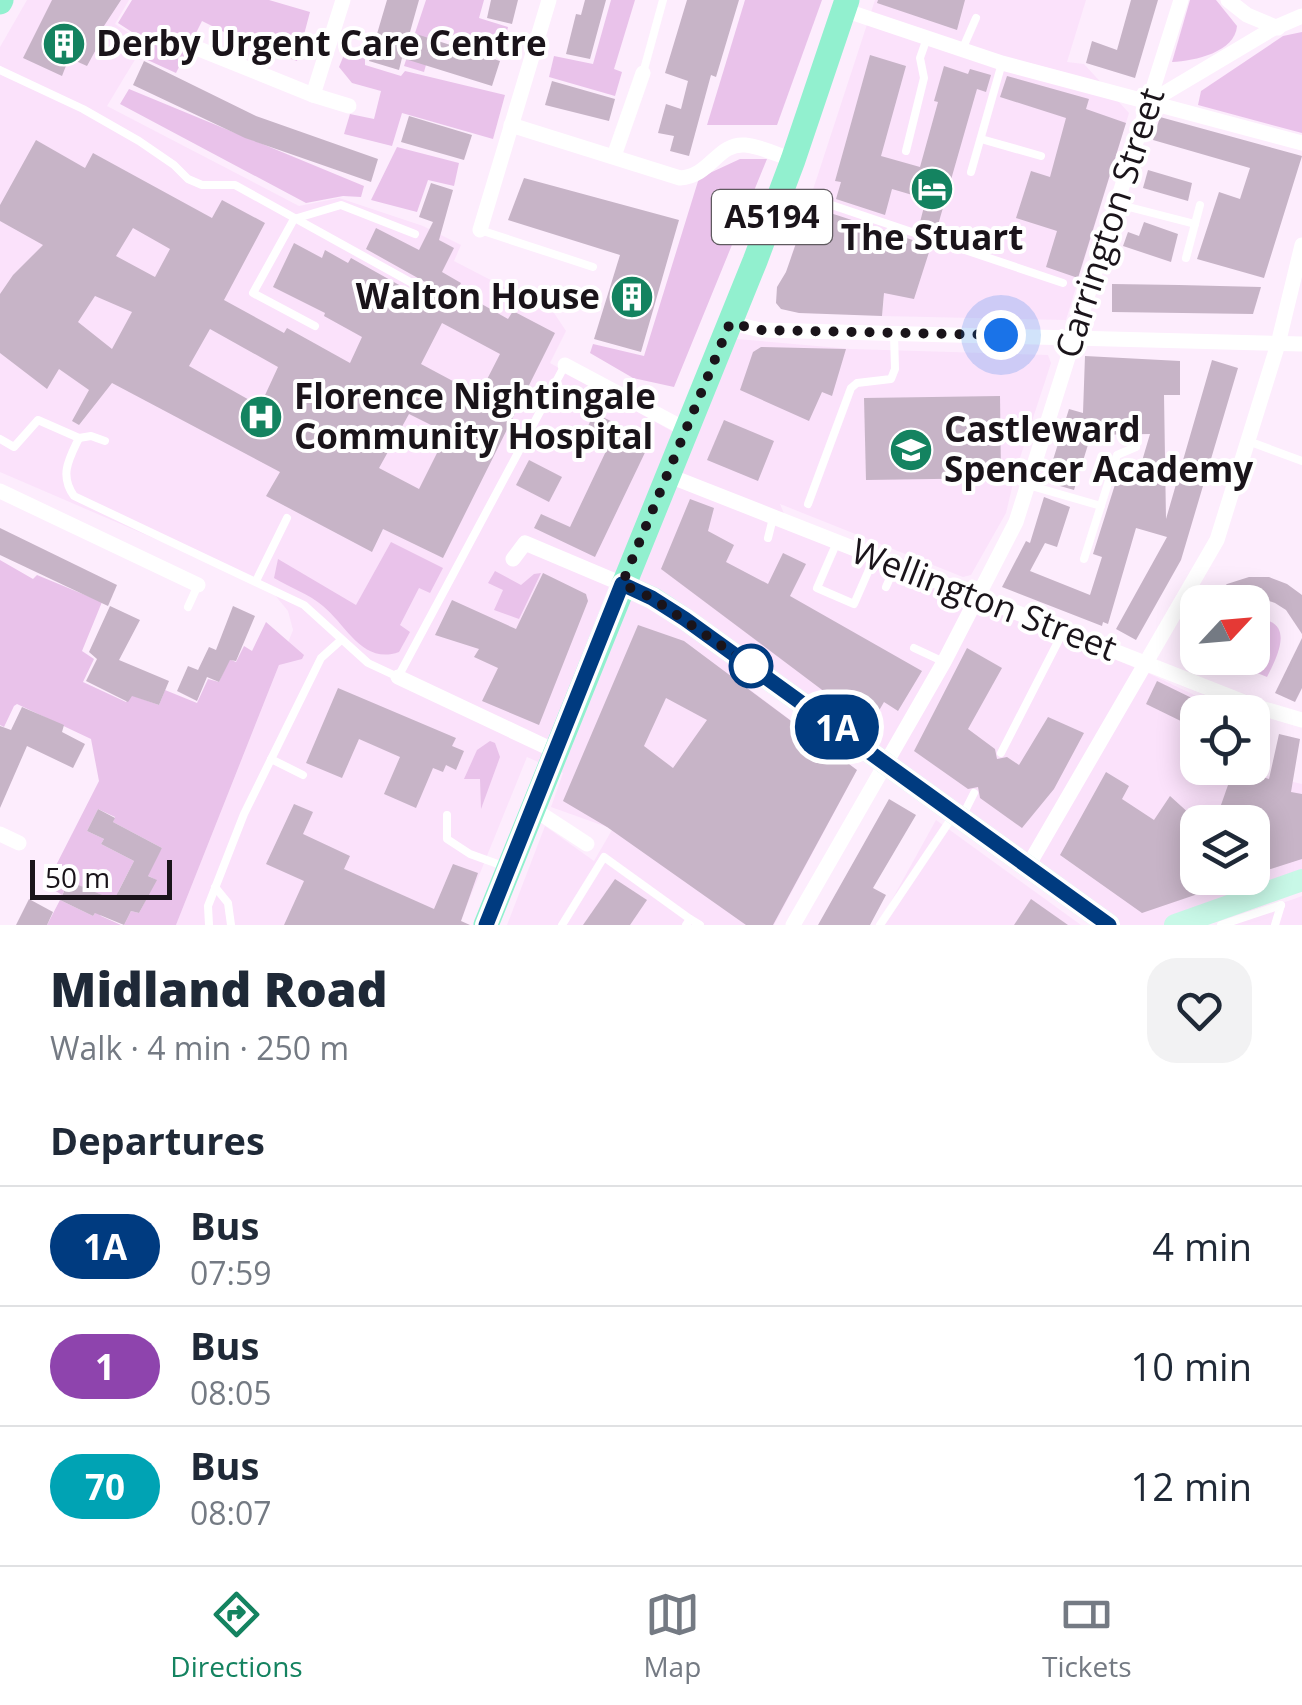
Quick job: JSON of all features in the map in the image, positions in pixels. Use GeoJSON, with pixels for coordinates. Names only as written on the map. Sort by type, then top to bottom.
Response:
{"type":"FeatureCollection","features":[{"type":"Feature","properties":{"kind":"main road","name":"A5194"},"geometry":{"type":"LineString","coordinates":[[486,925],[730,323],[793,160],[845,5]]}},
{"type":"Feature","properties":{"kind":"main road"},"geometry":{"type":"LineString","coordinates":[[622,584],[685,619],[1109,925]]}},
{"type":"Feature","properties":{"kind":"main road"},"geometry":{"type":"LineString","coordinates":[[1175,925],[1290,890]]}},
{"type":"Feature","properties":{"kind":"street"},"geometry":{"type":"LineString","coordinates":[[314,95],[343,0]]}},
{"type":"Feature","properties":{"kind":"street"},"geometry":{"type":"LineString","coordinates":[[480,230],[548,0]]}},
{"type":"Feature","properties":{"kind":"street","name":"Carrington Street"},"geometry":{"type":"LineString","coordinates":[[793,925],[944,662],[1006,542],[1028,485],[1181,0]]}},
{"type":"Feature","properties":{"kind":"street"},"geometry":{"type":"LineString","coordinates":[[1228,0],[1274,28]]}},
{"type":"Feature","properties":{"kind":"street"},"geometry":{"type":"LineString","coordinates":[[845,5],[962,50],[1302,143]]}},
{"type":"Feature","properties":{"kind":"street"},"geometry":{"type":"LineString","coordinates":[[1148,102],[1274,28],[1302,16]]}},
{"type":"Feature","properties":{"kind":"street"},"geometry":{"type":"LineString","coordinates":[[1236,36],[1302,27]]}},
{"type":"Feature","properties":{"kind":"street"},"geometry":{"type":"LineString","coordinates":[[194,47],[349,106]]}},
{"type":"Feature","properties":{"kind":"street"},"geometry":{"type":"LineString","coordinates":[[614,156],[642,73]]}},
{"type":"Feature","properties":{"kind":"street"},"geometry":{"type":"LineString","coordinates":[[511,126],[680,178],[694,177],[706,170],[729,147],[746,145],[793,160]]}},
{"type":"Feature","properties":{"kind":"street"},"geometry":{"type":"LineString","coordinates":[[1028,866],[1217,540],[1278,344],[1302,245]]}},
{"type":"Feature","properties":{"kind":"street"},"geometry":{"type":"LineString","coordinates":[[730,323],[761,330],[1302,344]]}},
{"type":"Feature","properties":{"kind":"street"},"geometry":{"type":"LineString","coordinates":[[565,365],[686,429]]}},
{"type":"Feature","properties":{"kind":"street","name":"Wellington Street"},"geometry":{"type":"LineString","coordinates":[[667,475],[1254,706],[1302,720]]}},
{"type":"Feature","properties":{"kind":"street"},"geometry":{"type":"LineString","coordinates":[[0,491],[198,584]]}},
{"type":"Feature","properties":{"kind":"street"},"geometry":{"type":"LineString","coordinates":[[514,558],[525,543],[622,584]]}},
{"type":"Feature","properties":{"kind":"street"},"geometry":{"type":"LineString","coordinates":[[398,677],[555,751]]}},
{"type":"Feature","properties":{"kind":"street"},"geometry":{"type":"LineString","coordinates":[[532,808],[587,844]]}},
{"type":"Feature","properties":{"kind":"street"},"geometry":{"type":"LineString","coordinates":[[0,834],[20,843]]}},
{"type":"Feature","properties":{"kind":"lane"},"geometry":{"type":"LineString","coordinates":[[642,73],[663,0]]}},
{"type":"Feature","properties":{"kind":"lane"},"geometry":{"type":"LineString","coordinates":[[962,50],[976,18]]}},
{"type":"Feature","properties":{"kind":"lane"},"geometry":{"type":"LineString","coordinates":[[906,151],[924,78],[920,58],[927,38]]}},
{"type":"Feature","properties":{"kind":"lane"},"geometry":{"type":"LineString","coordinates":[[971,172],[1002,62]]}},
{"type":"Feature","properties":{"kind":"lane"},"geometry":{"type":"LineString","coordinates":[[0,70],[97,117],[174,165],[188,179],[202,184],[236,185],[421,288]]}},
{"type":"Feature","properties":{"kind":"lane"},"geometry":{"type":"LineString","coordinates":[[980,139],[1042,156]]}},
{"type":"Feature","properties":{"kind":"lane"},"geometry":{"type":"LineString","coordinates":[[782,188],[1063,283]]}},
{"type":"Feature","properties":{"kind":"lane"},"geometry":{"type":"LineString","coordinates":[[1115,204],[1196,224]]}},
{"type":"Feature","properties":{"kind":"lane"},"geometry":{"type":"LineString","coordinates":[[1186,258],[1200,205]]}},
{"type":"Feature","properties":{"kind":"lane"},"geometry":{"type":"LineString","coordinates":[[315,326],[253,293],[294,219],[341,206],[415,234]]}},
{"type":"Feature","properties":{"kind":"lane"},"geometry":{"type":"LineString","coordinates":[[480,230],[593,268]]}},
{"type":"Feature","properties":{"kind":"lane"},"geometry":{"type":"LineString","coordinates":[[808,504],[851,388],[858,383],[891,379],[895,369],[894,332]]}},
{"type":"Feature","properties":{"kind":"lane"},"geometry":{"type":"LineString","coordinates":[[80,438],[65,476],[74,496],[304,605],[368,663],[398,677],[565,365]]}},
{"type":"Feature","properties":{"kind":"lane"},"geometry":{"type":"LineString","coordinates":[[0,439],[14,448],[38,420],[80,438],[91,436],[106,441]]}},
{"type":"Feature","properties":{"kind":"lane"},"geometry":{"type":"LineString","coordinates":[[1248,441],[1302,462]]}},
{"type":"Feature","properties":{"kind":"lane"},"geometry":{"type":"LineString","coordinates":[[1084,558],[1117,455],[1136,447]]}},
{"type":"Feature","properties":{"kind":"lane"},"geometry":{"type":"LineString","coordinates":[[1028,485],[1101,506]]}},
{"type":"Feature","properties":{"kind":"lane"},"geometry":{"type":"LineString","coordinates":[[768,538],[774,516]]}},
{"type":"Feature","properties":{"kind":"lane"},"geometry":{"type":"LineString","coordinates":[[256,581],[287,518]]}},
{"type":"Feature","properties":{"kind":"lane"},"geometry":{"type":"LineString","coordinates":[[836,542],[817,588],[854,604],[875,556]]}},
{"type":"Feature","properties":{"kind":"lane"},"geometry":{"type":"LineString","coordinates":[[886,588],[896,564]]}},
{"type":"Feature","properties":{"kind":"lane"},"geometry":{"type":"LineString","coordinates":[[188,607],[198,584]]}},
{"type":"Feature","properties":{"kind":"lane"},"geometry":{"type":"LineString","coordinates":[[1001,753],[1064,630]]}},
{"type":"Feature","properties":{"kind":"lane"},"geometry":{"type":"LineString","coordinates":[[209,925],[208,906],[244,814],[321,658],[340,641]]}},
{"type":"Feature","properties":{"kind":"lane"},"geometry":{"type":"LineString","coordinates":[[914,648],[944,662]]}},
{"type":"Feature","properties":{"kind":"lane"},"geometry":{"type":"LineString","coordinates":[[271,759],[303,775]]}},
{"type":"Feature","properties":{"kind":"lane"},"geometry":{"type":"LineString","coordinates":[[880,925],[974,794]]}},
{"type":"Feature","properties":{"kind":"lane"},"geometry":{"type":"LineString","coordinates":[[447,815],[447,839],[456,847],[507,868]]}},
{"type":"Feature","properties":{"kind":"lane"},"geometry":{"type":"LineString","coordinates":[[562,925],[604,857],[688,922],[700,925]]}},
{"type":"Feature","properties":{"kind":"lane"},"geometry":{"type":"LineString","coordinates":[[216,886],[228,902],[232,925]]}},
{"type":"Feature","properties":{"kind":"lane"},"geometry":{"type":"LineString","coordinates":[[1221,925],[1290,890]]}},
{"type":"Feature","properties":{"kind":"lane"},"geometry":{"type":"LineString","coordinates":[[1276,925],[1290,890]]}},
{"type":"Feature","properties":{"kind":"shaded area"},"geometry":{"type":"Polygon","coordinates":[[[27,0],[129,0],[115,24],[145,43],[107,106],[299,206],[339,198],[423,226],[461,245],[454,261],[554,313],[566,331],[550,363],[693,443],[737,339],[851,349],[1048,355],[1051,363],[1006,513],[971,575],[963,577],[780,504],[789,526],[1194,695],[1180,695],[1180,785],[1270,785],[1270,776],[1302,784],[1302,879],[1270,890],[1270,805],[1180,805],[1180,895],[1254,895],[1164,925],[1119,925],[747,663],[736,679],[857,770],[774,925],[507,925],[545,826],[594,861],[645,773],[607,827],[551,807],[563,773],[527,757],[459,925],[176,925],[293,630],[288,611],[274,594],[246,578],[0,472],[0,47],[27,0]]]}},
{"type":"Feature","properties":{"kind":"shaded area"},"geometry":{"type":"Polygon","coordinates":[[[132,0],[269,0],[310,12],[297,61],[246,43],[202,21],[176,73],[141,57],[149,43],[118,23],[132,0]]]}},
{"type":"Feature","properties":{"kind":"shaded area"},"geometry":{"type":"Polygon","coordinates":[[[426,0],[484,0],[479,18],[508,27],[501,54],[434,36],[424,72],[404,66],[426,0]]]}},
{"type":"Feature","properties":{"kind":"shaded area"},"geometry":{"type":"Polygon","coordinates":[[[611,0],[635,0],[614,69],[622,72],[615,96],[549,77],[554,56],[593,64],[611,0]]]}},
{"type":"Feature","properties":{"kind":"shaded area"},"geometry":{"type":"Polygon","coordinates":[[[745,0],[822,0],[777,125],[707,125],[745,0]]]}},
{"type":"Feature","properties":{"kind":"shaded area"},"geometry":{"type":"Polygon","coordinates":[[[875,0],[1086,0],[1067,62],[1084,64],[1129,113],[1066,320],[882,316],[884,296],[872,294],[874,273],[791,257],[875,0]]]}},
{"type":"Feature","properties":{"kind":"shaded area"},"geometry":{"type":"Polygon","coordinates":[[[1190,0],[1216,0],[1237,26],[1235,35],[1222,49],[1192,60],[1172,62],[1190,0]]]}},
{"type":"Feature","properties":{"kind":"shaded area"},"geometry":{"type":"Polygon","coordinates":[[[1302,32],[1302,133],[1198,105],[1201,91],[1283,36],[1302,32]]]}},
{"type":"Feature","properties":{"kind":"shaded area"},"geometry":{"type":"Polygon","coordinates":[[[346,50],[365,54],[365,65],[401,76],[405,71],[505,95],[493,139],[402,113],[392,146],[344,134],[350,114],[374,119],[381,91],[352,83],[339,67],[346,50]]]}},
{"type":"Feature","properties":{"kind":"shaded area"},"geometry":{"type":"Polygon","coordinates":[[[129,89],[364,186],[361,197],[306,203],[120,104],[129,89]]]}},
{"type":"Feature","properties":{"kind":"shaded area"},"geometry":{"type":"Polygon","coordinates":[[[397,147],[459,163],[454,186],[428,180],[417,212],[371,200],[397,147]]]}},
{"type":"Feature","properties":{"kind":"shaded area"},"geometry":{"type":"Polygon","coordinates":[[[740,159],[767,159],[674,387],[633,378],[590,353],[593,344],[644,356],[699,178],[740,159]]]}},
{"type":"Feature","properties":{"kind":"shaded area"},"geometry":{"type":"Polygon","coordinates":[[[391,542],[443,568],[430,593],[419,588],[400,625],[410,632],[399,652],[386,655],[365,648],[317,602],[274,578],[278,559],[356,605],[391,542]]]}},
{"type":"Feature","properties":{"kind":"shaded area"},"geometry":{"type":"Polygon","coordinates":[[[0,560],[33,579],[37,575],[102,602],[82,651],[94,659],[83,682],[126,702],[131,695],[159,705],[165,690],[197,703],[208,679],[219,682],[229,659],[236,662],[244,646],[252,651],[266,622],[304,655],[279,665],[176,925],[124,925],[131,911],[139,913],[156,880],[145,874],[162,848],[113,822],[115,817],[98,809],[87,831],[104,839],[101,844],[134,861],[117,901],[69,882],[62,895],[46,885],[99,781],[91,739],[17,704],[4,727],[0,725],[0,560]]]}},
{"type":"Feature","properties":{"kind":"shaded area"},"geometry":{"type":"Polygon","coordinates":[[[495,571],[521,585],[541,573],[519,619],[494,610],[503,590],[488,583],[495,571]]]}},
{"type":"Feature","properties":{"kind":"shaded area"},"geometry":{"type":"Polygon","coordinates":[[[1270,622],[1275,624],[1281,639],[1270,671],[1270,622]]]}},
{"type":"Feature","properties":{"kind":"shaded area"},"geometry":{"type":"Polygon","coordinates":[[[490,741],[495,743],[500,757],[481,809],[480,779],[464,779],[477,750],[490,741]]]}},
{"type":"Feature","properties":{"kind":"shaded area"},"geometry":{"type":"Polygon","coordinates":[[[936,820],[1081,925],[878,925],[936,820]]]}},
{"type":"Feature","properties":{"kind":"shaded area"},"geometry":{"type":"Polygon","coordinates":[[[1302,896],[1302,925],[1216,925],[1294,899],[1302,896]]]}},
{"type":"Feature","properties":{"kind":"shaded area"},"geometry":{"type":"Polygon","coordinates":[[[60,900],[93,916],[97,910],[121,925],[47,925],[60,900]]]}},
{"type":"Feature","properties":{"kind":"building","name":"Derby Urgent Care Centre"},"geometry":{"type":"Polygon","coordinates":[[[52,0],[121,0],[102,29],[106,31],[87,66],[69,58],[62,76],[23,58],[52,0]]]}},
{"type":"Feature","properties":{"kind":"building"},"geometry":{"type":"Polygon","coordinates":[[[387,0],[419,0],[410,32],[500,61],[492,86],[402,58],[399,70],[369,61],[387,0]]]}},
{"type":"Feature","properties":{"kind":"building"},"geometry":{"type":"Polygon","coordinates":[[[491,0],[518,0],[512,24],[487,18],[491,0]]]}},
{"type":"Feature","properties":{"kind":"building"},"geometry":{"type":"Polygon","coordinates":[[[585,0],[606,0],[590,59],[566,54],[576,14],[581,15],[585,0]]]}},
{"type":"Feature","properties":{"kind":"building"},"geometry":{"type":"Polygon","coordinates":[[[687,0],[739,0],[716,77],[711,75],[689,156],[670,151],[674,136],[658,133],[666,104],[681,109],[688,81],[665,73],[687,0]]]}},
{"type":"Feature","properties":{"kind":"building"},"geometry":{"type":"Polygon","coordinates":[[[965,0],[957,30],[877,3],[965,0]]]}},
{"type":"Feature","properties":{"kind":"building"},"geometry":{"type":"Polygon","coordinates":[[[1131,0],[1158,0],[1135,78],[1086,63],[1092,41],[1117,50],[1131,0]]]}},
{"type":"Feature","properties":{"kind":"building"},"geometry":{"type":"Polygon","coordinates":[[[870,55],[906,66],[881,156],[920,167],[944,66],[968,74],[970,69],[991,75],[986,92],[977,89],[936,232],[919,226],[926,199],[892,189],[885,215],[836,199],[841,182],[835,181],[870,55]]]}},
{"type":"Feature","properties":{"kind":"building"},"geometry":{"type":"Polygon","coordinates":[[[144,61],[256,116],[378,159],[371,182],[245,138],[133,85],[144,61]]]}},
{"type":"Feature","properties":{"kind":"building"},"geometry":{"type":"Polygon","coordinates":[[[1007,76],[1089,99],[1086,109],[1126,123],[1078,278],[1046,267],[1057,231],[1016,218],[1031,171],[1050,177],[1066,118],[1000,97],[1007,76]]]}},
{"type":"Feature","properties":{"kind":"building"},"geometry":{"type":"Polygon","coordinates":[[[552,81],[615,99],[609,121],[545,105],[552,81]]]}},
{"type":"Feature","properties":{"kind":"building"},"geometry":{"type":"Polygon","coordinates":[[[409,116],[472,135],[464,160],[401,142],[409,116]]]}},
{"type":"Feature","properties":{"kind":"building"},"geometry":{"type":"Polygon","coordinates":[[[1160,117],[1302,156],[1264,278],[1197,259],[1219,192],[1240,199],[1250,168],[1153,140],[1160,117]]]}},
{"type":"Feature","properties":{"kind":"building"},"geometry":{"type":"Polygon","coordinates":[[[36,140],[85,168],[93,153],[212,218],[222,200],[265,223],[224,300],[284,333],[287,328],[350,363],[362,337],[273,287],[294,243],[322,258],[325,250],[348,263],[351,258],[417,295],[424,295],[428,289],[425,282],[366,249],[376,228],[419,250],[433,222],[419,217],[431,183],[453,190],[439,240],[454,248],[442,272],[461,283],[457,290],[508,319],[513,311],[555,333],[443,558],[383,529],[372,552],[266,496],[280,472],[112,383],[79,425],[72,421],[89,390],[59,369],[47,389],[0,353],[0,294],[43,245],[0,221],[0,205],[36,140]],[[133,228],[116,256],[155,277],[170,249],[133,228]],[[95,296],[78,322],[112,349],[132,312],[95,296]],[[442,323],[421,364],[479,395],[500,354],[442,323]],[[210,329],[189,366],[260,406],[278,367],[210,329]],[[409,414],[379,468],[419,489],[447,433],[409,414]]]}},
{"type":"Feature","properties":{"kind":"building"},"geometry":{"type":"Polygon","coordinates":[[[1148,170],[1192,183],[1188,201],[1143,188],[1148,170]]]}},
{"type":"Feature","properties":{"kind":"building","name":"Walton House"},"geometry":{"type":"Polygon","coordinates":[[[524,178],[679,220],[641,352],[594,339],[620,255],[508,220],[524,178]]]}},
{"type":"Feature","properties":{"kind":"building"},"geometry":{"type":"Polygon","coordinates":[[[809,206],[931,246],[914,299],[884,293],[882,316],[781,309],[776,303],[777,287],[809,206]]]}},
{"type":"Feature","properties":{"kind":"building"},"geometry":{"type":"Polygon","coordinates":[[[1144,222],[1178,234],[1171,262],[1123,246],[1128,232],[1139,236],[1144,222]]]}},
{"type":"Feature","properties":{"kind":"building"},"geometry":{"type":"Polygon","coordinates":[[[1112,284],[1261,287],[1253,314],[1112,312],[1112,284]]]}},
{"type":"Feature","properties":{"kind":"building"},"geometry":{"type":"Polygon","coordinates":[[[761,347],[846,349],[832,396],[822,392],[809,421],[740,390],[753,352],[761,347]]]}},
{"type":"Feature","properties":{"kind":"building"},"geometry":{"type":"Polygon","coordinates":[[[1085,356],[1180,361],[1180,395],[1164,395],[1166,519],[1212,360],[1238,368],[1181,560],[1136,640],[1116,629],[1167,537],[1136,528],[1108,624],[1103,622],[1102,626],[1002,587],[1026,541],[1030,543],[1044,497],[1070,507],[1057,547],[1045,543],[1030,571],[1090,595],[1102,557],[1093,554],[1119,472],[1137,478],[1150,434],[1091,435],[1074,490],[1046,482],[1069,409],[1083,413],[1085,356]]]}},
{"type":"Feature","properties":{"kind":"building"},"geometry":{"type":"Polygon","coordinates":[[[1000,396],[1001,478],[866,480],[864,398],[1000,396]]]}},
{"type":"Feature","properties":{"kind":"building"},"geometry":{"type":"Polygon","coordinates":[[[594,413],[651,440],[595,557],[534,528],[541,514],[570,527],[608,447],[584,435],[594,413]]]}},
{"type":"Feature","properties":{"kind":"building"},"geometry":{"type":"Polygon","coordinates":[[[724,420],[774,441],[758,481],[707,460],[724,420]]]}},
{"type":"Feature","properties":{"kind":"building"},"geometry":{"type":"Polygon","coordinates":[[[529,460],[562,477],[549,502],[516,485],[529,460]]]}},
{"type":"Feature","properties":{"kind":"building"},"geometry":{"type":"Polygon","coordinates":[[[690,499],[714,508],[708,531],[734,545],[726,562],[768,584],[783,553],[806,564],[790,596],[922,671],[898,711],[884,702],[870,726],[661,569],[690,499]]]}},
{"type":"Feature","properties":{"kind":"building"},"geometry":{"type":"Polygon","coordinates":[[[0,528],[117,585],[108,606],[0,555],[0,528]]]}},
{"type":"Feature","properties":{"kind":"building"},"geometry":{"type":"Polygon","coordinates":[[[543,573],[586,594],[588,601],[539,725],[482,701],[498,668],[474,657],[479,649],[435,635],[452,600],[516,629],[543,573]]]}},
{"type":"Feature","properties":{"kind":"building"},"geometry":{"type":"Polygon","coordinates":[[[1249,577],[1269,577],[1287,584],[1302,595],[1302,634],[1286,610],[1270,601],[1270,585],[1227,584],[1249,577]]]}},
{"type":"Feature","properties":{"kind":"building"},"geometry":{"type":"Polygon","coordinates":[[[110,606],[140,620],[119,660],[169,681],[159,705],[132,696],[128,702],[86,681],[97,659],[89,652],[110,606]]]}},
{"type":"Feature","properties":{"kind":"building"},"geometry":{"type":"Polygon","coordinates":[[[233,606],[255,616],[236,661],[230,660],[219,682],[207,677],[197,701],[177,691],[188,666],[198,670],[209,647],[216,650],[233,606]]]}},
{"type":"Feature","properties":{"kind":"building"},"geometry":{"type":"Polygon","coordinates":[[[638,625],[684,641],[857,770],[773,925],[746,925],[607,827],[563,801],[638,625]],[[666,698],[644,746],[673,768],[707,720],[666,698]]]}},
{"type":"Feature","properties":{"kind":"building"},"geometry":{"type":"Polygon","coordinates":[[[1302,638],[1302,688],[1295,702],[1275,693],[1302,638]]]}},
{"type":"Feature","properties":{"kind":"building"},"geometry":{"type":"Polygon","coordinates":[[[967,648],[1002,668],[968,729],[995,749],[997,759],[1007,757],[1019,765],[1048,717],[1084,733],[1054,789],[1022,828],[980,798],[978,787],[968,789],[914,751],[967,648]]]}},
{"type":"Feature","properties":{"kind":"building"},"geometry":{"type":"Polygon","coordinates":[[[1157,681],[1186,695],[1180,695],[1180,721],[1146,704],[1157,681]]]}},
{"type":"Feature","properties":{"kind":"building"},"geometry":{"type":"Polygon","coordinates":[[[338,688],[456,738],[452,746],[464,751],[456,770],[446,765],[443,772],[433,768],[416,808],[384,794],[400,757],[359,739],[342,778],[306,763],[338,688]]]}},
{"type":"Feature","properties":{"kind":"building"},"geometry":{"type":"Polygon","coordinates":[[[22,707],[64,725],[62,732],[85,744],[73,768],[27,746],[0,808],[0,726],[11,730],[22,707]]]}},
{"type":"Feature","properties":{"kind":"building"},"geometry":{"type":"Polygon","coordinates":[[[1279,734],[1300,739],[1291,792],[1302,794],[1302,859],[1270,869],[1270,805],[1221,805],[1228,785],[1270,785],[1279,734]]]}},
{"type":"Feature","properties":{"kind":"building"},"geometry":{"type":"Polygon","coordinates":[[[1106,772],[1129,786],[1122,799],[1154,820],[1170,796],[1180,805],[1180,895],[1195,895],[1142,913],[1060,855],[1106,772]]]}},
{"type":"Feature","properties":{"kind":"building"},"geometry":{"type":"Polygon","coordinates":[[[889,799],[916,815],[873,888],[886,895],[870,925],[818,925],[889,799]]]}},
{"type":"Feature","properties":{"kind":"building"},"geometry":{"type":"Polygon","coordinates":[[[294,804],[313,812],[303,834],[350,856],[344,869],[434,909],[453,864],[478,873],[461,921],[470,925],[284,925],[304,881],[266,864],[294,804]]]}},
{"type":"Feature","properties":{"kind":"building"},"geometry":{"type":"Polygon","coordinates":[[[98,809],[115,818],[113,822],[162,848],[148,876],[157,880],[139,913],[131,911],[124,925],[60,900],[69,881],[114,900],[134,861],[101,844],[104,839],[87,831],[98,809]]]}},
{"type":"Feature","properties":{"kind":"building"},"geometry":{"type":"Polygon","coordinates":[[[615,879],[647,900],[630,925],[583,925],[615,879]]]}},
{"type":"Feature","properties":{"kind":"building"},"geometry":{"type":"Polygon","coordinates":[[[29,899],[53,912],[47,925],[16,925],[29,899]]]}},
{"type":"Feature","properties":{"kind":"building"},"geometry":{"type":"Polygon","coordinates":[[[1031,899],[1068,925],[1014,925],[1031,899]]]}},
{"type":"Feature","properties":{"kind":"bus line","name":"1A"},"geometry":{"type":"LineString","coordinates":[[486,925],[622,584],[685,619],[1109,925]]}},
{"type":"Feature","properties":{"kind":"place","name":"Derby Urgent Care Centre"},"geometry":{"type":"Point","coordinates":[64,44]}},
{"type":"Feature","properties":{"kind":"place","name":"The Stuart"},"geometry":{"type":"Point","coordinates":[932,189]}},
{"type":"Feature","properties":{"kind":"place","name":"Walton House"},"geometry":{"type":"Point","coordinates":[632,297]}},
{"type":"Feature","properties":{"kind":"place","name":"Florence Nightingale Community Hospital"},"geometry":{"type":"Point","coordinates":[261,417]}},
{"type":"Feature","properties":{"kind":"place","name":"Castleward Spencer Academy"},"geometry":{"type":"Point","coordinates":[911,450]}},
{"type":"Feature","properties":{"kind":"route"},"geometry":{"type":"LineString","coordinates":[[751,666],[652,598],[622,584],[730,323],[761,330],[1001,335]]}}]}
